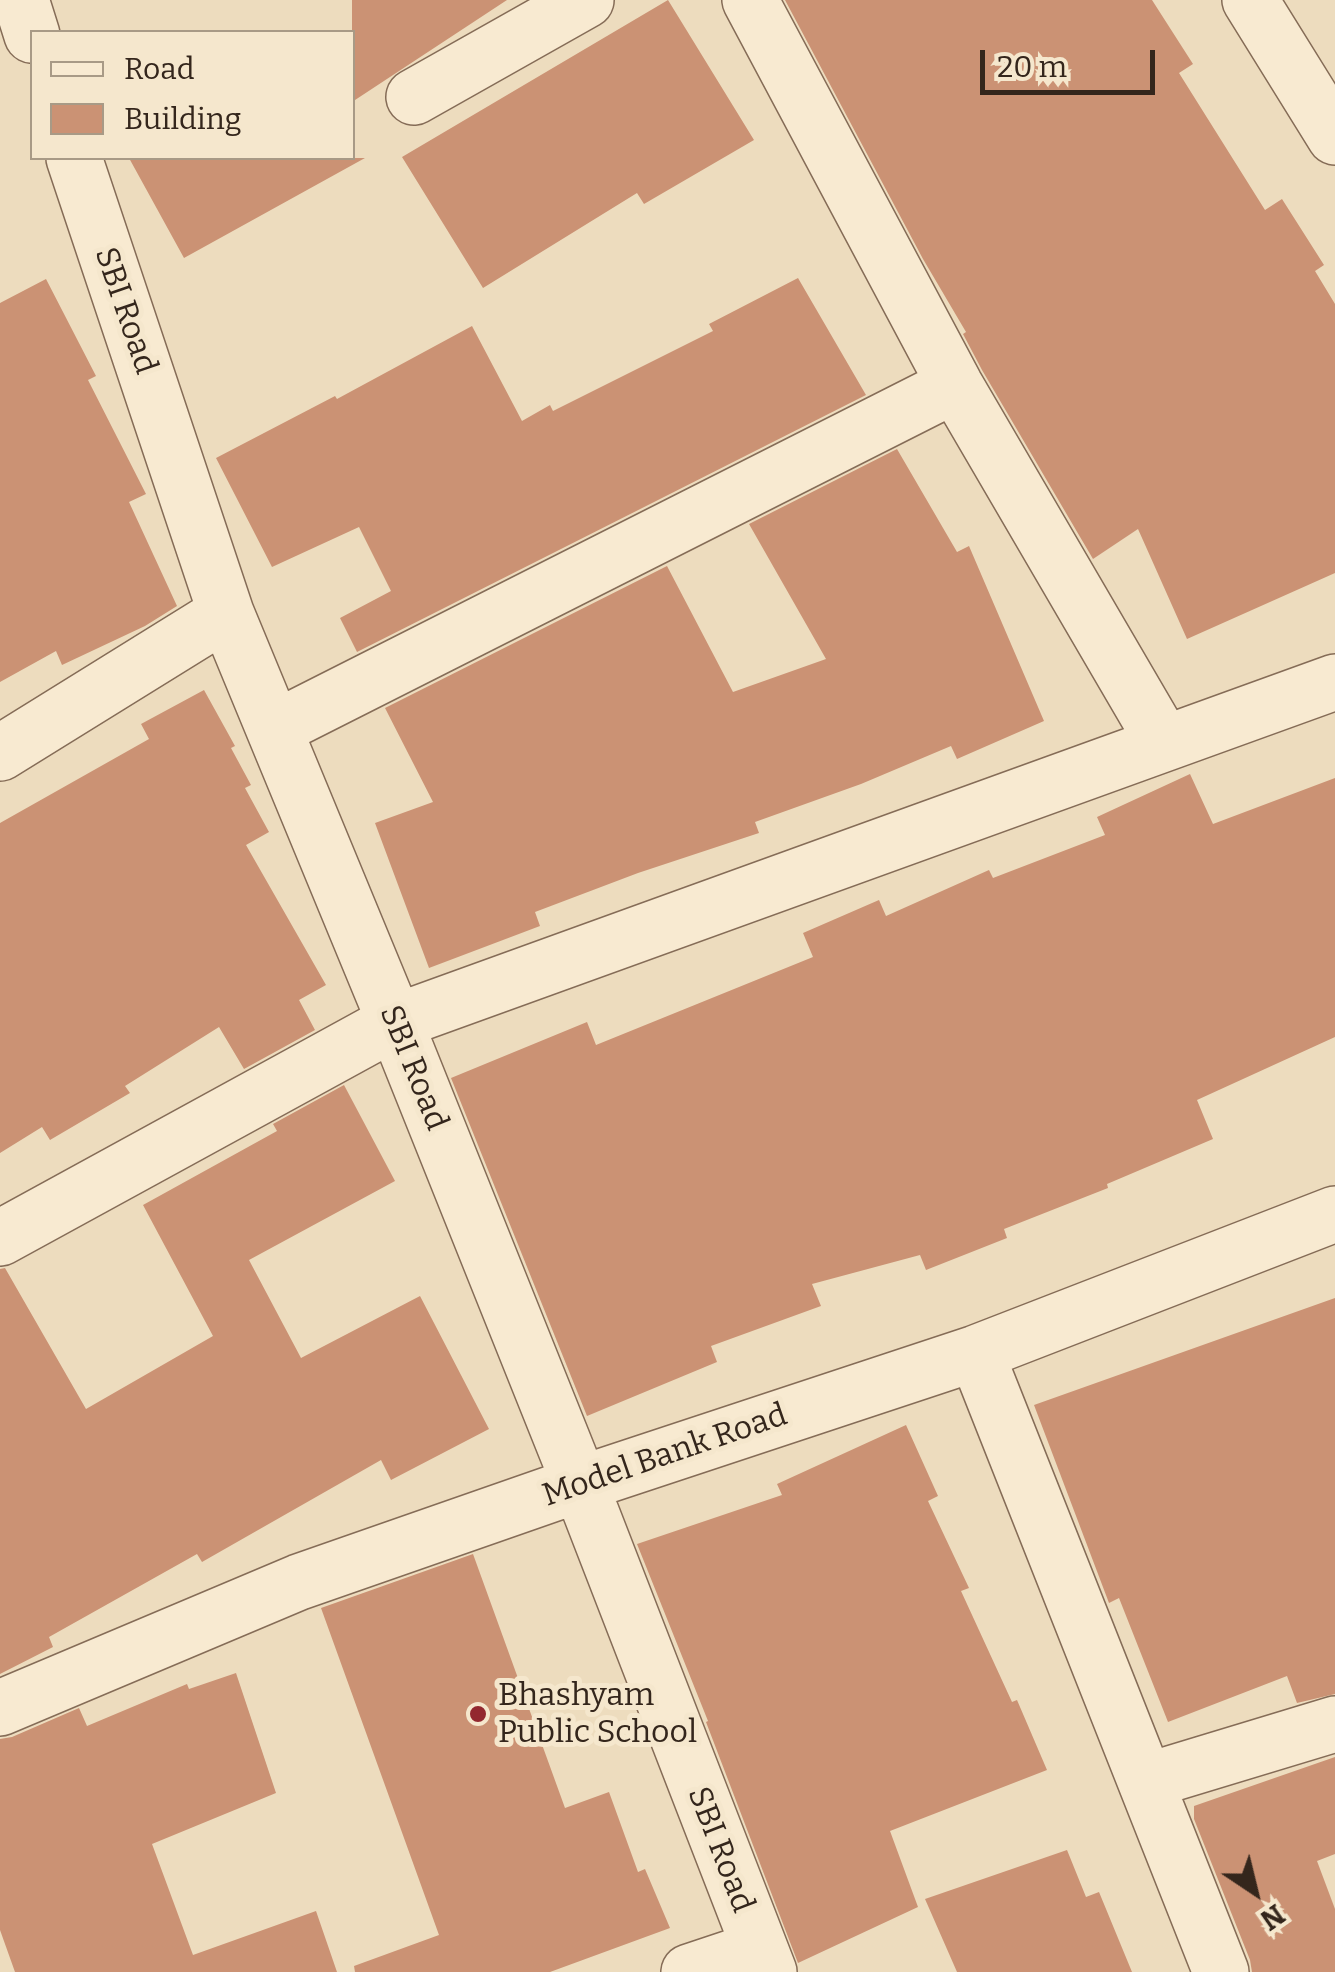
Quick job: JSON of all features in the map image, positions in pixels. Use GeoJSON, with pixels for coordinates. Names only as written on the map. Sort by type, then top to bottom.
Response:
{"type":"FeatureCollection","features":[{"type":"Feature","properties":{"kind":"street"},"geometry":{"type":"LineString","coordinates":[[21,0],[31,30]]}},
{"type":"Feature","properties":{"kind":"street"},"geometry":{"type":"LineString","coordinates":[[414,97],[586,0]]}},
{"type":"Feature","properties":{"kind":"street"},"geometry":{"type":"LineString","coordinates":[[750,0],[955,385],[1164,742]]}},
{"type":"Feature","properties":{"kind":"street"},"geometry":{"type":"LineString","coordinates":[[1250,0],[1335,138]]}},
{"type":"Feature","properties":{"kind":"street","name":"SBI Road"},"geometry":{"type":"LineString","coordinates":[[75,160],[226,613],[580,1484],[763,1960]]}},
{"type":"Feature","properties":{"kind":"street"},"geometry":{"type":"LineString","coordinates":[[274,729],[955,385]]}},
{"type":"Feature","properties":{"kind":"street"},"geometry":{"type":"LineString","coordinates":[[0,753],[226,613]]}},
{"type":"Feature","properties":{"kind":"street"},"geometry":{"type":"LineString","coordinates":[[0,1238],[395,1022],[1335,682]]}},
{"type":"Feature","properties":{"kind":"street","name":"Model Bank Road"},"geometry":{"type":"LineString","coordinates":[[0,1708],[299,1582],[976,1353],[1335,1214]]}},
{"type":"Feature","properties":{"kind":"street"},"geometry":{"type":"LineString","coordinates":[[976,1353],[1220,1972]]}},
{"type":"Feature","properties":{"kind":"street"},"geometry":{"type":"LineString","coordinates":[[1147,1781],[1335,1724]]}},
{"type":"Feature","properties":{"kind":"street"},"geometry":{"type":"LineString","coordinates":[[689,1972],[763,1960]]}},
{"type":"Feature","properties":{"kind":"building"},"geometry":{"type":"Polygon","coordinates":[[[352,0],[507,0],[355,100],[352,0]]]}},
{"type":"Feature","properties":{"kind":"building"},"geometry":{"type":"Polygon","coordinates":[[[668,0],[754,140],[644,204],[637,193],[483,288],[402,157],[668,0]]]}},
{"type":"Feature","properties":{"kind":"building"},"geometry":{"type":"Polygon","coordinates":[[[785,0],[1152,0],[1193,64],[1179,73],[1265,210],[1282,199],[1324,265],[1315,271],[1335,304],[1335,573],[1187,639],[1138,529],[1093,559],[982,370],[963,334],[966,332],[785,0]]]}},
{"type":"Feature","properties":{"kind":"building"},"geometry":{"type":"Polygon","coordinates":[[[365,158],[184,258],[130,160],[365,158]]]}},
{"type":"Feature","properties":{"kind":"building"},"geometry":{"type":"Polygon","coordinates":[[[798,278],[866,395],[357,652],[340,618],[391,591],[359,527],[272,567],[216,458],[335,396],[337,399],[472,326],[522,421],[550,405],[553,411],[713,331],[709,324],[798,278]]]}},
{"type":"Feature","properties":{"kind":"building"},"geometry":{"type":"Polygon","coordinates":[[[46,279],[96,376],[88,380],[146,494],[129,502],[177,606],[145,626],[62,665],[56,651],[0,682],[0,303],[46,279]]]}},
{"type":"Feature","properties":{"kind":"building"},"geometry":{"type":"Polygon","coordinates":[[[897,449],[957,552],[969,546],[1044,721],[957,759],[951,746],[755,822],[759,833],[535,912],[540,926],[429,968],[375,823],[433,802],[385,708],[667,566],[733,692],[826,659],[749,524],[897,449]]]}},
{"type":"Feature","properties":{"kind":"building"},"geometry":{"type":"Polygon","coordinates":[[[204,690],[235,746],[231,748],[251,785],[245,788],[269,832],[246,845],[326,985],[299,1000],[315,1030],[244,1069],[219,1027],[125,1086],[130,1093],[50,1140],[42,1127],[0,1153],[0,823],[149,739],[141,724],[204,690]]]}},
{"type":"Feature","properties":{"kind":"building"},"geometry":{"type":"Polygon","coordinates":[[[1190,774],[1213,824],[1335,778],[1335,1037],[1197,1100],[1213,1139],[1107,1184],[1108,1188],[1004,1229],[1007,1238],[926,1270],[920,1255],[812,1284],[821,1306],[711,1346],[717,1362],[587,1416],[451,1078],[587,1022],[596,1045],[813,957],[803,933],[879,900],[886,916],[989,870],[993,878],[1105,835],[1097,817],[1190,774]]]}},
{"type":"Feature","properties":{"kind":"building"},"geometry":{"type":"Polygon","coordinates":[[[344,1085],[395,1181],[249,1260],[301,1358],[420,1296],[489,1429],[391,1480],[381,1460],[202,1562],[197,1554],[49,1637],[53,1647],[0,1674],[0,1269],[5,1268],[86,1409],[213,1336],[143,1205],[277,1131],[273,1124],[344,1085]]]}},
{"type":"Feature","properties":{"kind":"building"},"geometry":{"type":"Polygon","coordinates":[[[1335,1298],[1335,1694],[1297,1703],[1287,1676],[1168,1722],[1119,1598],[1109,1603],[1034,1405],[1335,1298]]]}},
{"type":"Feature","properties":{"kind":"building"},"geometry":{"type":"Polygon","coordinates":[[[906,1425],[938,1496],[928,1501],[969,1588],[961,1591],[1012,1702],[1017,1700],[1047,1770],[890,1831],[918,1907],[798,1963],[637,1544],[782,1495],[777,1484],[906,1425]]]}},
{"type":"Feature","properties":{"kind":"building"},"geometry":{"type":"Polygon","coordinates":[[[473,1554],[565,1808],[609,1792],[638,1872],[645,1869],[670,1928],[550,1972],[355,1972],[354,1966],[439,1935],[321,1608],[473,1554]]]}},
{"type":"Feature","properties":{"kind":"building"},"geometry":{"type":"Polygon","coordinates":[[[236,1673],[276,1793],[152,1844],[193,1955],[316,1911],[337,1972],[15,1972],[0,1930],[0,1739],[79,1708],[87,1726],[187,1684],[189,1689],[236,1673]]]}},
{"type":"Feature","properties":{"kind":"building"},"geometry":{"type":"Polygon","coordinates":[[[1335,1757],[1335,1854],[1317,1861],[1335,1909],[1335,1972],[1252,1972],[1194,1819],[1194,1806],[1335,1757]]]}},
{"type":"Feature","properties":{"kind":"building"},"geometry":{"type":"Polygon","coordinates":[[[1067,1850],[1086,1897],[1099,1892],[1132,1972],[957,1972],[925,1899],[1067,1850]]]}},
{"type":"Feature","properties":{"kind":"place","name":"Bhashyam Public School"},"geometry":{"type":"Point","coordinates":[478,1714]}}]}
